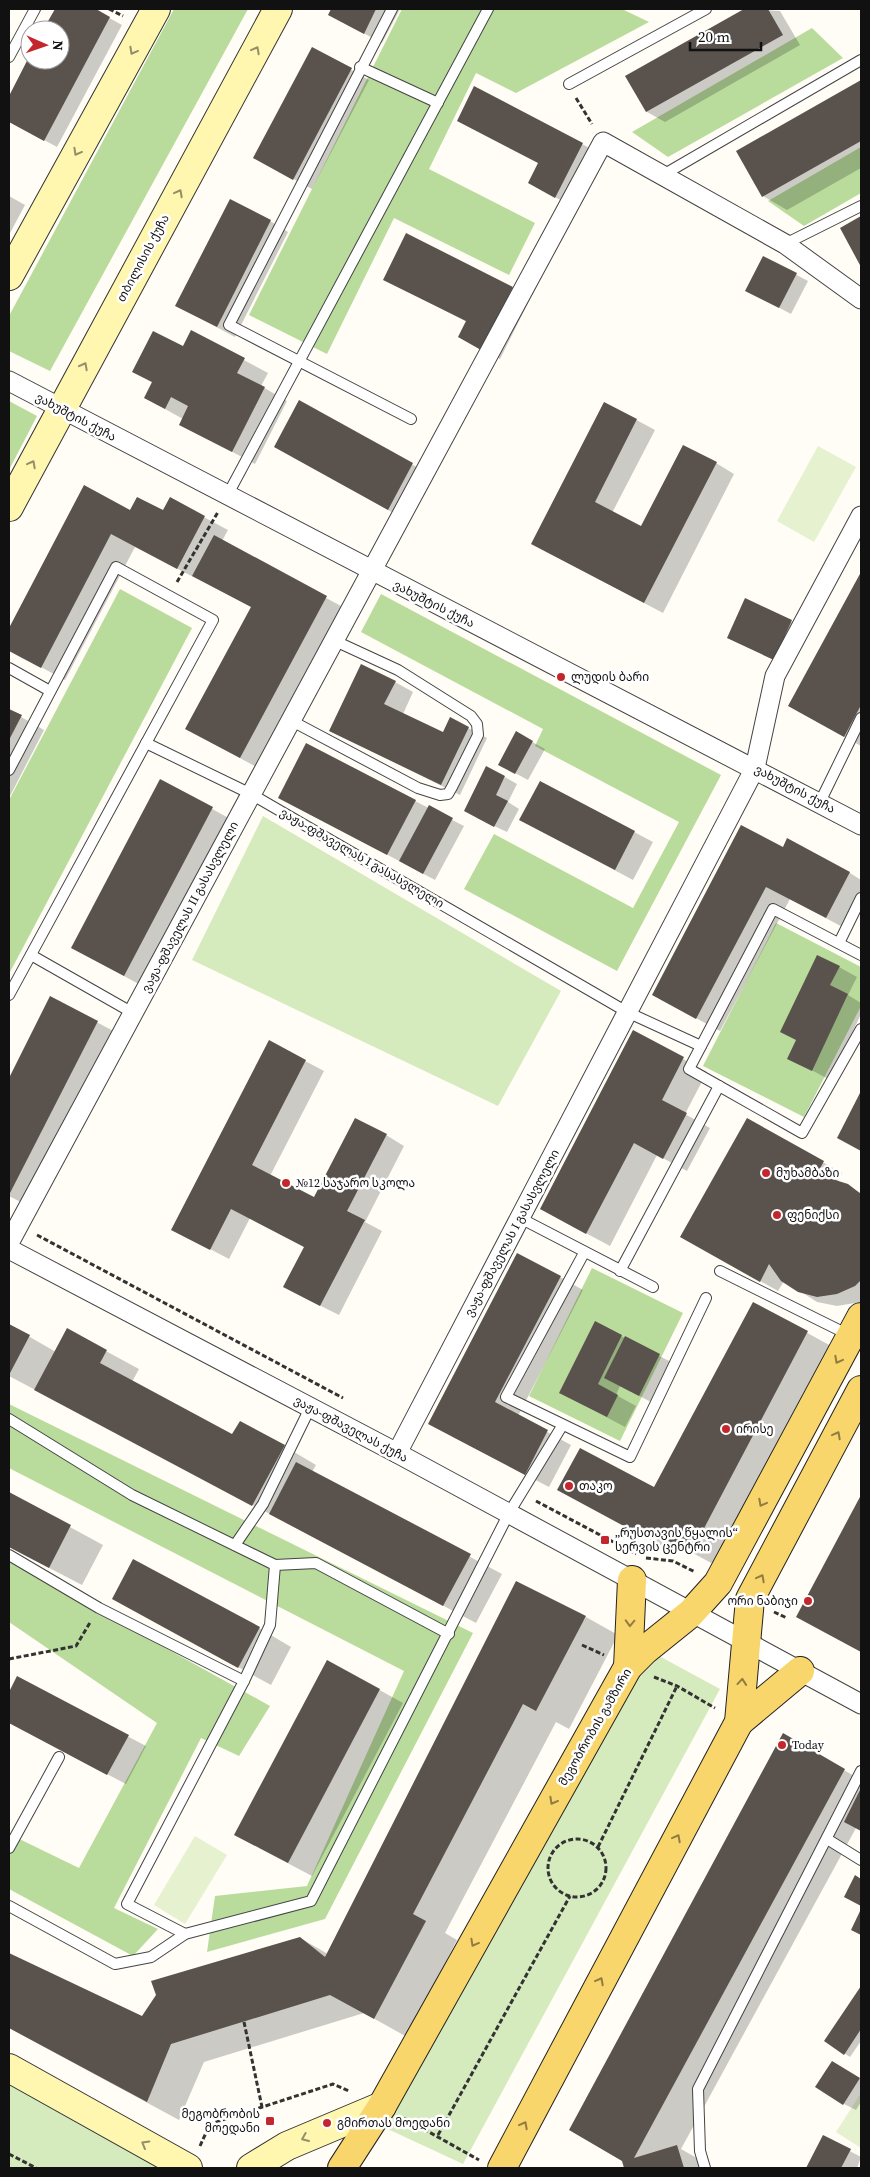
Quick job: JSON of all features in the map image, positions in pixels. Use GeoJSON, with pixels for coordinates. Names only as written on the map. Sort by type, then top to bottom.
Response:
{"type":"FeatureCollection","features":[{"type":"Feature","properties":{"kind":"main road"},"geometry":{"type":"LineString","coordinates":[[9,276],[156,9]]}},
{"type":"Feature","properties":{"kind":"main road","name":"თბილისის ქუჩა"},"geometry":{"type":"LineString","coordinates":[[9,507],[278,9]]}},
{"type":"Feature","properties":{"kind":"main road","name":"მეგობრობის გამზირი"},"geometry":{"type":"LineString","coordinates":[[382,2106],[628,1667],[645,1650],[691,1613],[718,1583],[856,1326]]}},
{"type":"Feature","properties":{"kind":"main road"},"geometry":{"type":"LineString","coordinates":[[739,1722],[750,1599],[861,1390]]}},
{"type":"Feature","properties":{"kind":"main road"},"geometry":{"type":"LineString","coordinates":[[628,1667],[632,1580]]}},
{"type":"Feature","properties":{"kind":"main road"},"geometry":{"type":"LineString","coordinates":[[502,2168],[739,1722],[800,1671]]}},
{"type":"Feature","properties":{"kind":"main road"},"geometry":{"type":"LineString","coordinates":[[9,2068],[188,2168]]}},
{"type":"Feature","properties":{"kind":"main road"},"geometry":{"type":"LineString","coordinates":[[251,2168],[287,2146],[382,2106]]}},
{"type":"Feature","properties":{"kind":"main road"},"geometry":{"type":"LineString","coordinates":[[342,2168],[382,2106]]}},
{"type":"Feature","properties":{"kind":"street"},"geometry":{"type":"LineString","coordinates":[[603,142],[786,244],[861,299]]}},
{"type":"Feature","properties":{"kind":"street","name":"ვაჟა-ფშაველას II გასასვლელი"},"geometry":{"type":"LineString","coordinates":[[9,1243],[332,640],[603,142]]}},
{"type":"Feature","properties":{"kind":"street","name":"ვახუშტის ქუჩა"},"geometry":{"type":"LineString","coordinates":[[9,382],[370,571],[755,768],[861,825]]}},
{"type":"Feature","properties":{"kind":"street","name":"ვაჟა-ფშაველას I გასასვლელი"},"geometry":{"type":"LineString","coordinates":[[397,1453],[755,768],[775,676],[861,516]]}},
{"type":"Feature","properties":{"kind":"street","name":"ვაჟა-ფშაველას ქუჩა"},"geometry":{"type":"LineString","coordinates":[[9,1249],[60,1274],[397,1453],[861,1704]]}},
{"type":"Feature","properties":{"kind":"lane"},"geometry":{"type":"LineString","coordinates":[[9,57],[35,9]]}},
{"type":"Feature","properties":{"kind":"lane"},"geometry":{"type":"LineString","coordinates":[[392,9],[360,67],[229,325],[411,419]]}},
{"type":"Feature","properties":{"kind":"lane"},"geometry":{"type":"LineString","coordinates":[[227,496],[488,9]]}},
{"type":"Feature","properties":{"kind":"lane"},"geometry":{"type":"LineString","coordinates":[[568,84],[706,9]]}},
{"type":"Feature","properties":{"kind":"lane"},"geometry":{"type":"LineString","coordinates":[[663,175],[861,60]]}},
{"type":"Feature","properties":{"kind":"lane"},"geometry":{"type":"LineString","coordinates":[[360,67],[438,103]]}},
{"type":"Feature","properties":{"kind":"lane"},"geometry":{"type":"LineString","coordinates":[[786,244],[861,206]]}},
{"type":"Feature","properties":{"kind":"lane"},"geometry":{"type":"LineString","coordinates":[[9,770],[116,567],[213,620],[9,995]]}},
{"type":"Feature","properties":{"kind":"lane"},"geometry":{"type":"LineString","coordinates":[[290,720],[418,788],[440,795],[448,794],[452,787],[478,735],[477,724],[471,716],[398,670],[332,640]]}},
{"type":"Feature","properties":{"kind":"lane"},"geometry":{"type":"LineString","coordinates":[[9,668],[50,691]]}},
{"type":"Feature","properties":{"kind":"lane"},"geometry":{"type":"LineString","coordinates":[[820,802],[861,718]]}},
{"type":"Feature","properties":{"kind":"lane","name":"ვაჟა-ფშაველას I გასასვლელი"},"geometry":{"type":"LineString","coordinates":[[146,743],[251,794],[627,1012]]}},
{"type":"Feature","properties":{"kind":"lane"},"geometry":{"type":"LineString","coordinates":[[839,943],[861,898]]}},
{"type":"Feature","properties":{"kind":"lane"},"geometry":{"type":"LineString","coordinates":[[861,955],[772,908],[689,1069],[802,1133],[861,1029]]}},
{"type":"Feature","properties":{"kind":"lane"},"geometry":{"type":"LineString","coordinates":[[30,955],[133,1013]]}},
{"type":"Feature","properties":{"kind":"lane"},"geometry":{"type":"LineString","coordinates":[[627,1012],[701,1046]]}},
{"type":"Feature","properties":{"kind":"lane"},"geometry":{"type":"LineString","coordinates":[[620,1270],[719,1086]]}},
{"type":"Feature","properties":{"kind":"lane"},"geometry":{"type":"LineString","coordinates":[[520,1218],[584,1253],[653,1286]]}},
{"type":"Feature","properties":{"kind":"lane"},"geometry":{"type":"LineString","coordinates":[[584,1253],[506,1398],[630,1457],[706,1298]]}},
{"type":"Feature","properties":{"kind":"lane"},"geometry":{"type":"LineString","coordinates":[[720,1271],[856,1326]]}},
{"type":"Feature","properties":{"kind":"lane"},"geometry":{"type":"LineString","coordinates":[[235,1545],[263,1504],[310,1408]]}},
{"type":"Feature","properties":{"kind":"lane"},"geometry":{"type":"LineString","coordinates":[[9,1420],[132,1495],[275,1565],[316,1563],[449,1634]]}},
{"type":"Feature","properties":{"kind":"lane"},"geometry":{"type":"LineString","coordinates":[[9,1906],[116,1964],[150,1957],[184,1934],[311,1901],[449,1634],[509,1513],[562,1426]]}},
{"type":"Feature","properties":{"kind":"lane"},"geometry":{"type":"LineString","coordinates":[[9,1555],[99,1608],[244,1681]]}},
{"type":"Feature","properties":{"kind":"lane"},"geometry":{"type":"LineString","coordinates":[[184,1934],[127,1904],[244,1681],[270,1625],[275,1565]]}},
{"type":"Feature","properties":{"kind":"lane"},"geometry":{"type":"LineString","coordinates":[[9,1848],[59,1757]]}},
{"type":"Feature","properties":{"kind":"lane"},"geometry":{"type":"LineString","coordinates":[[705,2168],[700,2151],[698,2089],[861,1772]]}},
{"type":"Feature","properties":{"kind":"lane"},"geometry":{"type":"LineString","coordinates":[[827,1839],[861,1860]]}},
{"type":"Feature","properties":{"kind":"path"},"geometry":{"type":"LineString","coordinates":[[568,84],[603,142]]}},
{"type":"Feature","properties":{"kind":"path"},"geometry":{"type":"LineString","coordinates":[[170,596],[227,496]]}},
{"type":"Feature","properties":{"kind":"path"},"geometry":{"type":"LineString","coordinates":[[9,1659],[76,1646],[99,1608]]}},
{"type":"Feature","properties":{"kind":"path"},"geometry":{"type":"LineString","coordinates":[[582,1644],[628,1667],[677,1686],[739,1722]]}},
{"type":"Feature","properties":{"kind":"path"},"geometry":{"type":"LineString","coordinates":[[598,1847],[677,1686]]}},
{"type":"Feature","properties":{"kind":"path"},"geometry":{"type":"LineString","coordinates":[[571,1839],[590,1842],[598,1847],[606,1864],[603,1883],[589,1895],[570,1896],[554,1886],[549,1877],[548,1867],[555,1849],[562,1843],[571,1839]]}},
{"type":"Feature","properties":{"kind":"path"},"geometry":{"type":"LineString","coordinates":[[438,2135],[570,1896]]}},
{"type":"Feature","properties":{"kind":"path"},"geometry":{"type":"LineString","coordinates":[[244,2022],[262,2107]]}},
{"type":"Feature","properties":{"kind":"path"},"geometry":{"type":"LineString","coordinates":[[9,2154],[36,2168]]}},
{"type":"Feature","properties":{"kind":"green space"},"geometry":{"type":"Polygon","coordinates":[[[174,9],[248,9],[50,371],[9,351],[9,316],[174,9]]]}},
{"type":"Feature","properties":{"kind":"green space"},"geometry":{"type":"Polygon","coordinates":[[[402,9],[622,9],[649,22],[516,93],[476,73],[429,169],[535,223],[509,275],[394,218],[327,354],[249,315],[402,9]]]}},
{"type":"Feature","properties":{"kind":"green space"},"geometry":{"type":"Polygon","coordinates":[[[812,28],[843,58],[668,157],[632,132],[812,28]]]}},
{"type":"Feature","properties":{"kind":"green space"},"geometry":{"type":"Polygon","coordinates":[[[861,147],[861,193],[804,226],[768,201],[861,147]]]}},
{"type":"Feature","properties":{"kind":"green space"},"geometry":{"type":"Polygon","coordinates":[[[9,401],[37,416],[9,470],[9,401]]]}},
{"type":"Feature","properties":{"kind":"green space"},"geometry":{"type":"Polygon","coordinates":[[[818,446],[856,467],[814,542],[777,521],[818,446]]]}},
{"type":"Feature","properties":{"kind":"green space"},"geometry":{"type":"Polygon","coordinates":[[[120,589],[192,628],[9,974],[9,800],[120,589]]]}},
{"type":"Feature","properties":{"kind":"green space"},"geometry":{"type":"Polygon","coordinates":[[[381,594],[721,775],[617,971],[464,889],[494,834],[633,908],[679,822],[535,746],[543,729],[361,632],[381,594]]]}},
{"type":"Feature","properties":{"kind":"green space"},"geometry":{"type":"Polygon","coordinates":[[[263,816],[561,991],[498,1106],[192,960],[263,816]]]}},
{"type":"Feature","properties":{"kind":"green space"},"geometry":{"type":"Polygon","coordinates":[[[776,923],[861,967],[861,1006],[804,1117],[703,1066],[776,923]]]}},
{"type":"Feature","properties":{"kind":"green space"},"geometry":{"type":"Polygon","coordinates":[[[592,1268],[683,1313],[620,1441],[529,1396],[592,1268]]]}},
{"type":"Feature","properties":{"kind":"green space"},"geometry":{"type":"Polygon","coordinates":[[[9,1404],[473,1633],[325,1919],[207,1952],[215,1896],[307,1886],[404,1671],[9,1468],[9,1404]]]}},
{"type":"Feature","properties":{"kind":"green space"},"geometry":{"type":"Polygon","coordinates":[[[9,1561],[270,1706],[239,1756],[201,1738],[114,1908],[158,1929],[133,1956],[9,1889],[9,1834],[79,1868],[157,1723],[9,1622],[9,1561]]]}},
{"type":"Feature","properties":{"kind":"green space"},"geometry":{"type":"Polygon","coordinates":[[[648,1650],[720,1689],[463,2164],[377,2124],[648,1650]]]}},
{"type":"Feature","properties":{"kind":"green space"},"geometry":{"type":"Polygon","coordinates":[[[195,1836],[227,1855],[185,1924],[154,1905],[195,1836]]]}},
{"type":"Feature","properties":{"kind":"green space"},"geometry":{"type":"Polygon","coordinates":[[[9,2077],[180,2168],[9,2168],[9,2077]]]}},
{"type":"Feature","properties":{"kind":"green space"},"geometry":{"type":"Polygon","coordinates":[[[861,2093],[861,2148],[836,2132],[861,2093]]]}},
{"type":"Feature","properties":{"kind":"building"},"geometry":{"type":"Polygon","coordinates":[[[55,9],[96,9],[110,17],[44,141],[9,122],[9,96],[22,70],[70,70],[70,20],[49,20],[55,9]]]}},
{"type":"Feature","properties":{"kind":"building"},"geometry":{"type":"Polygon","coordinates":[[[331,9],[376,9],[364,34],[328,15],[331,9]]]}},
{"type":"Feature","properties":{"kind":"building"},"geometry":{"type":"Polygon","coordinates":[[[744,9],[768,9],[783,35],[646,112],[625,76],[744,9]]]}},
{"type":"Feature","properties":{"kind":"building"},"geometry":{"type":"Polygon","coordinates":[[[312,47],[352,68],[293,180],[253,158],[312,47]]]}},
{"type":"Feature","properties":{"kind":"building"},"geometry":{"type":"Polygon","coordinates":[[[861,80],[861,141],[762,197],[736,151],[861,80]]]}},
{"type":"Feature","properties":{"kind":"building"},"geometry":{"type":"Polygon","coordinates":[[[474,86],[583,143],[555,198],[528,183],[538,163],[457,121],[474,86]]]}},
{"type":"Feature","properties":{"kind":"building"},"geometry":{"type":"Polygon","coordinates":[[[230,199],[271,220],[217,327],[175,306],[230,199]]]}},
{"type":"Feature","properties":{"kind":"building"},"geometry":{"type":"Polygon","coordinates":[[[861,216],[861,267],[840,228],[861,216]]]}},
{"type":"Feature","properties":{"kind":"building"},"geometry":{"type":"Polygon","coordinates":[[[406,233],[513,287],[481,350],[458,337],[466,321],[383,280],[406,233]]]}},
{"type":"Feature","properties":{"kind":"building"},"geometry":{"type":"Polygon","coordinates":[[[763,256],[797,273],[779,308],[745,291],[763,256]]]}},
{"type":"Feature","properties":{"kind":"building"},"geometry":{"type":"Polygon","coordinates":[[[191,330],[245,358],[237,373],[265,387],[232,452],[179,425],[188,406],[171,397],[165,409],[144,398],[152,382],[132,372],[153,331],[183,346],[191,330]]]}},
{"type":"Feature","properties":{"kind":"building"},"geometry":{"type":"Polygon","coordinates":[[[299,400],[413,463],[388,510],[274,447],[299,400]]]}},
{"type":"Feature","properties":{"kind":"building"},"geometry":{"type":"Polygon","coordinates":[[[604,402],[637,419],[595,502],[641,526],[683,445],[717,462],[644,603],[531,544],[604,402]]]}},
{"type":"Feature","properties":{"kind":"building"},"geometry":{"type":"Polygon","coordinates":[[[84,485],[130,510],[137,497],[163,510],[170,497],[205,516],[177,569],[111,534],[41,668],[9,651],[9,628],[84,485]]]}},
{"type":"Feature","properties":{"kind":"building"},"geometry":{"type":"Polygon","coordinates":[[[214,535],[327,596],[240,758],[185,729],[251,607],[192,576],[214,535]]]}},
{"type":"Feature","properties":{"kind":"building"},"geometry":{"type":"Polygon","coordinates":[[[861,572],[861,705],[844,737],[788,706],[861,572]]]}},
{"type":"Feature","properties":{"kind":"building"},"geometry":{"type":"Polygon","coordinates":[[[745,598],[792,620],[774,660],[727,638],[745,598]]]}},
{"type":"Feature","properties":{"kind":"building"},"geometry":{"type":"Polygon","coordinates":[[[361,664],[396,681],[384,704],[443,732],[450,717],[469,727],[441,785],[329,731],[361,664]]]}},
{"type":"Feature","properties":{"kind":"building"},"geometry":{"type":"Polygon","coordinates":[[[9,709],[22,715],[9,740],[9,709]]]}},
{"type":"Feature","properties":{"kind":"building"},"geometry":{"type":"Polygon","coordinates":[[[516,731],[533,741],[515,774],[498,765],[516,731]]]}},
{"type":"Feature","properties":{"kind":"building"},"geometry":{"type":"Polygon","coordinates":[[[306,743],[416,800],[387,855],[278,798],[306,743]]]}},
{"type":"Feature","properties":{"kind":"building"},"geometry":{"type":"Polygon","coordinates":[[[486,766],[505,776],[496,795],[508,801],[494,827],[464,811],[486,766]]]}},
{"type":"Feature","properties":{"kind":"building"},"geometry":{"type":"Polygon","coordinates":[[[160,779],[213,807],[124,976],[71,948],[160,779]]]}},
{"type":"Feature","properties":{"kind":"building"},"geometry":{"type":"Polygon","coordinates":[[[540,781],[635,831],[615,870],[519,820],[540,781]]]}},
{"type":"Feature","properties":{"kind":"building"},"geometry":{"type":"Polygon","coordinates":[[[429,805],[453,818],[423,874],[399,861],[429,805]]]}},
{"type":"Feature","properties":{"kind":"building"},"geometry":{"type":"Polygon","coordinates":[[[741,825],[783,847],[787,838],[850,872],[826,918],[766,887],[696,1019],[652,995],[741,825]]]}},
{"type":"Feature","properties":{"kind":"building"},"geometry":{"type":"Polygon","coordinates":[[[817,955],[840,966],[830,985],[848,994],[812,1071],[787,1059],[796,1040],[780,1032],[817,955]]]}},
{"type":"Feature","properties":{"kind":"building"},"geometry":{"type":"Polygon","coordinates":[[[50,996],[98,1021],[9,1195],[9,1078],[50,996]]]}},
{"type":"Feature","properties":{"kind":"building"},"geometry":{"type":"Polygon","coordinates":[[[633,1030],[684,1057],[662,1100],[687,1113],[663,1159],[634,1143],[586,1234],[540,1209],[633,1030]]]}},
{"type":"Feature","properties":{"kind":"building"},"geometry":{"type":"Polygon","coordinates":[[[269,1040],[306,1060],[252,1165],[314,1197],[355,1118],[387,1134],[347,1211],[365,1220],[320,1306],[283,1287],[304,1247],[231,1209],[210,1250],[171,1230],[269,1040]]]}},
{"type":"Feature","properties":{"kind":"building"},"geometry":{"type":"Polygon","coordinates":[[[861,1091],[861,1151],[837,1138],[861,1091]]]}},
{"type":"Feature","properties":{"kind":"building","name":"ფენიქსი"},"geometry":{"type":"Polygon","coordinates":[[[747,1118],[824,1161],[815,1178],[832,1179],[848,1184],[861,1194],[861,1280],[855,1286],[837,1294],[817,1297],[798,1292],[781,1281],[769,1264],[760,1282],[680,1237],[747,1118]]]}},
{"type":"Feature","properties":{"kind":"building"},"geometry":{"type":"Polygon","coordinates":[[[517,1253],[561,1276],[495,1402],[548,1430],[525,1475],[428,1424],[517,1253]]]}},
{"type":"Feature","properties":{"kind":"building"},"geometry":{"type":"Polygon","coordinates":[[[753,1302],[808,1331],[691,1553],[650,1531],[646,1538],[557,1490],[580,1448],[654,1487],[753,1302]]]}},
{"type":"Feature","properties":{"kind":"building"},"geometry":{"type":"Polygon","coordinates":[[[595,1321],[622,1335],[598,1384],[618,1395],[607,1417],[559,1393],[595,1321]]]}},
{"type":"Feature","properties":{"kind":"building"},"geometry":{"type":"Polygon","coordinates":[[[9,1324],[30,1335],[9,1375],[9,1324]]]}},
{"type":"Feature","properties":{"kind":"building"},"geometry":{"type":"Polygon","coordinates":[[[67,1328],[107,1350],[100,1363],[232,1434],[240,1421],[285,1445],[252,1506],[34,1390],[67,1328]]]}},
{"type":"Feature","properties":{"kind":"building"},"geometry":{"type":"Polygon","coordinates":[[[625,1336],[660,1354],[639,1396],[604,1378],[625,1336]]]}},
{"type":"Feature","properties":{"kind":"building"},"geometry":{"type":"Polygon","coordinates":[[[296,1462],[471,1554],[443,1606],[269,1514],[296,1462]]]}},
{"type":"Feature","properties":{"kind":"building"},"geometry":{"type":"Polygon","coordinates":[[[9,1492],[71,1525],[49,1568],[9,1547],[9,1492]]]}},
{"type":"Feature","properties":{"kind":"building"},"geometry":{"type":"Polygon","coordinates":[[[861,1495],[861,1652],[796,1617],[861,1495]]]}},
{"type":"Feature","properties":{"kind":"building"},"geometry":{"type":"Polygon","coordinates":[[[133,1559],[260,1627],[238,1668],[112,1599],[133,1559]]]}},
{"type":"Feature","properties":{"kind":"building"},"geometry":{"type":"Polygon","coordinates":[[[516,1581],[586,1616],[536,1711],[523,1704],[413,1914],[426,1921],[374,2019],[330,1995],[171,2044],[147,2102],[9,2028],[9,1953],[142,2016],[156,1995],[151,1981],[300,1937],[325,1957],[516,1581]]]}},
{"type":"Feature","properties":{"kind":"building"},"geometry":{"type":"Polygon","coordinates":[[[327,1660],[380,1689],[288,1863],[234,1835],[327,1660]]]}},
{"type":"Feature","properties":{"kind":"building"},"geometry":{"type":"Polygon","coordinates":[[[17,1676],[129,1735],[107,1775],[9,1723],[9,1692],[17,1676]]]}},
{"type":"Feature","properties":{"kind":"building"},"geometry":{"type":"Polygon","coordinates":[[[783,1733],[845,1769],[634,2158],[677,2145],[684,2168],[624,2168],[622,2161],[569,2130],[783,1733]]]}},
{"type":"Feature","properties":{"kind":"building"},"geometry":{"type":"Polygon","coordinates":[[[861,1788],[861,1831],[844,1822],[861,1788]]]}},
{"type":"Feature","properties":{"kind":"building"},"geometry":{"type":"Polygon","coordinates":[[[855,1875],[861,1879],[861,1906],[844,1897],[855,1875]]]}},
{"type":"Feature","properties":{"kind":"building"},"geometry":{"type":"Polygon","coordinates":[[[861,1909],[861,1935],[851,1930],[861,1909]]]}},
{"type":"Feature","properties":{"kind":"building"},"geometry":{"type":"Polygon","coordinates":[[[861,1986],[861,2029],[844,2055],[824,2041],[861,1986]]]}},
{"type":"Feature","properties":{"kind":"building"},"geometry":{"type":"Polygon","coordinates":[[[832,2061],[860,2078],[843,2105],[815,2087],[832,2061]]]}},
{"type":"Feature","properties":{"kind":"building"},"geometry":{"type":"Polygon","coordinates":[[[823,2135],[851,2149],[841,2168],[806,2168],[823,2135]]]}},
{"type":"Feature","properties":{"kind":"place","name":"ლუდის ბარი"},"geometry":{"type":"Point","coordinates":[561,677]}},
{"type":"Feature","properties":{"kind":"place","name":"მუხამბაზი"},"geometry":{"type":"Point","coordinates":[766,1173]}},
{"type":"Feature","properties":{"kind":"place","name":"№12 საჯარო სკოლა"},"geometry":{"type":"Point","coordinates":[286,1183]}},
{"type":"Feature","properties":{"kind":"place","name":"ფენიქსი"},"geometry":{"type":"Point","coordinates":[777,1215]}},
{"type":"Feature","properties":{"kind":"place","name":"ირისე"},"geometry":{"type":"Point","coordinates":[726,1429]}},
{"type":"Feature","properties":{"kind":"place","name":"თაკო"},"geometry":{"type":"Point","coordinates":[569,1486]}},
{"type":"Feature","properties":{"kind":"place","name":"„რუსთავის წყალის“ სერვის ცენტრი"},"geometry":{"type":"Point","coordinates":[605,1540]}},
{"type":"Feature","properties":{"kind":"place","name":"ორი ნაბიჯი"},"geometry":{"type":"Point","coordinates":[808,1601]}},
{"type":"Feature","properties":{"kind":"place","name":"Today"},"geometry":{"type":"Point","coordinates":[782,1745]}},
{"type":"Feature","properties":{"kind":"place","name":"მეგობრობის მოედანი"},"geometry":{"type":"Point","coordinates":[270,2121]}},
{"type":"Feature","properties":{"kind":"place","name":"გმირთას მოედანი"},"geometry":{"type":"Point","coordinates":[327,2123]}}]}
